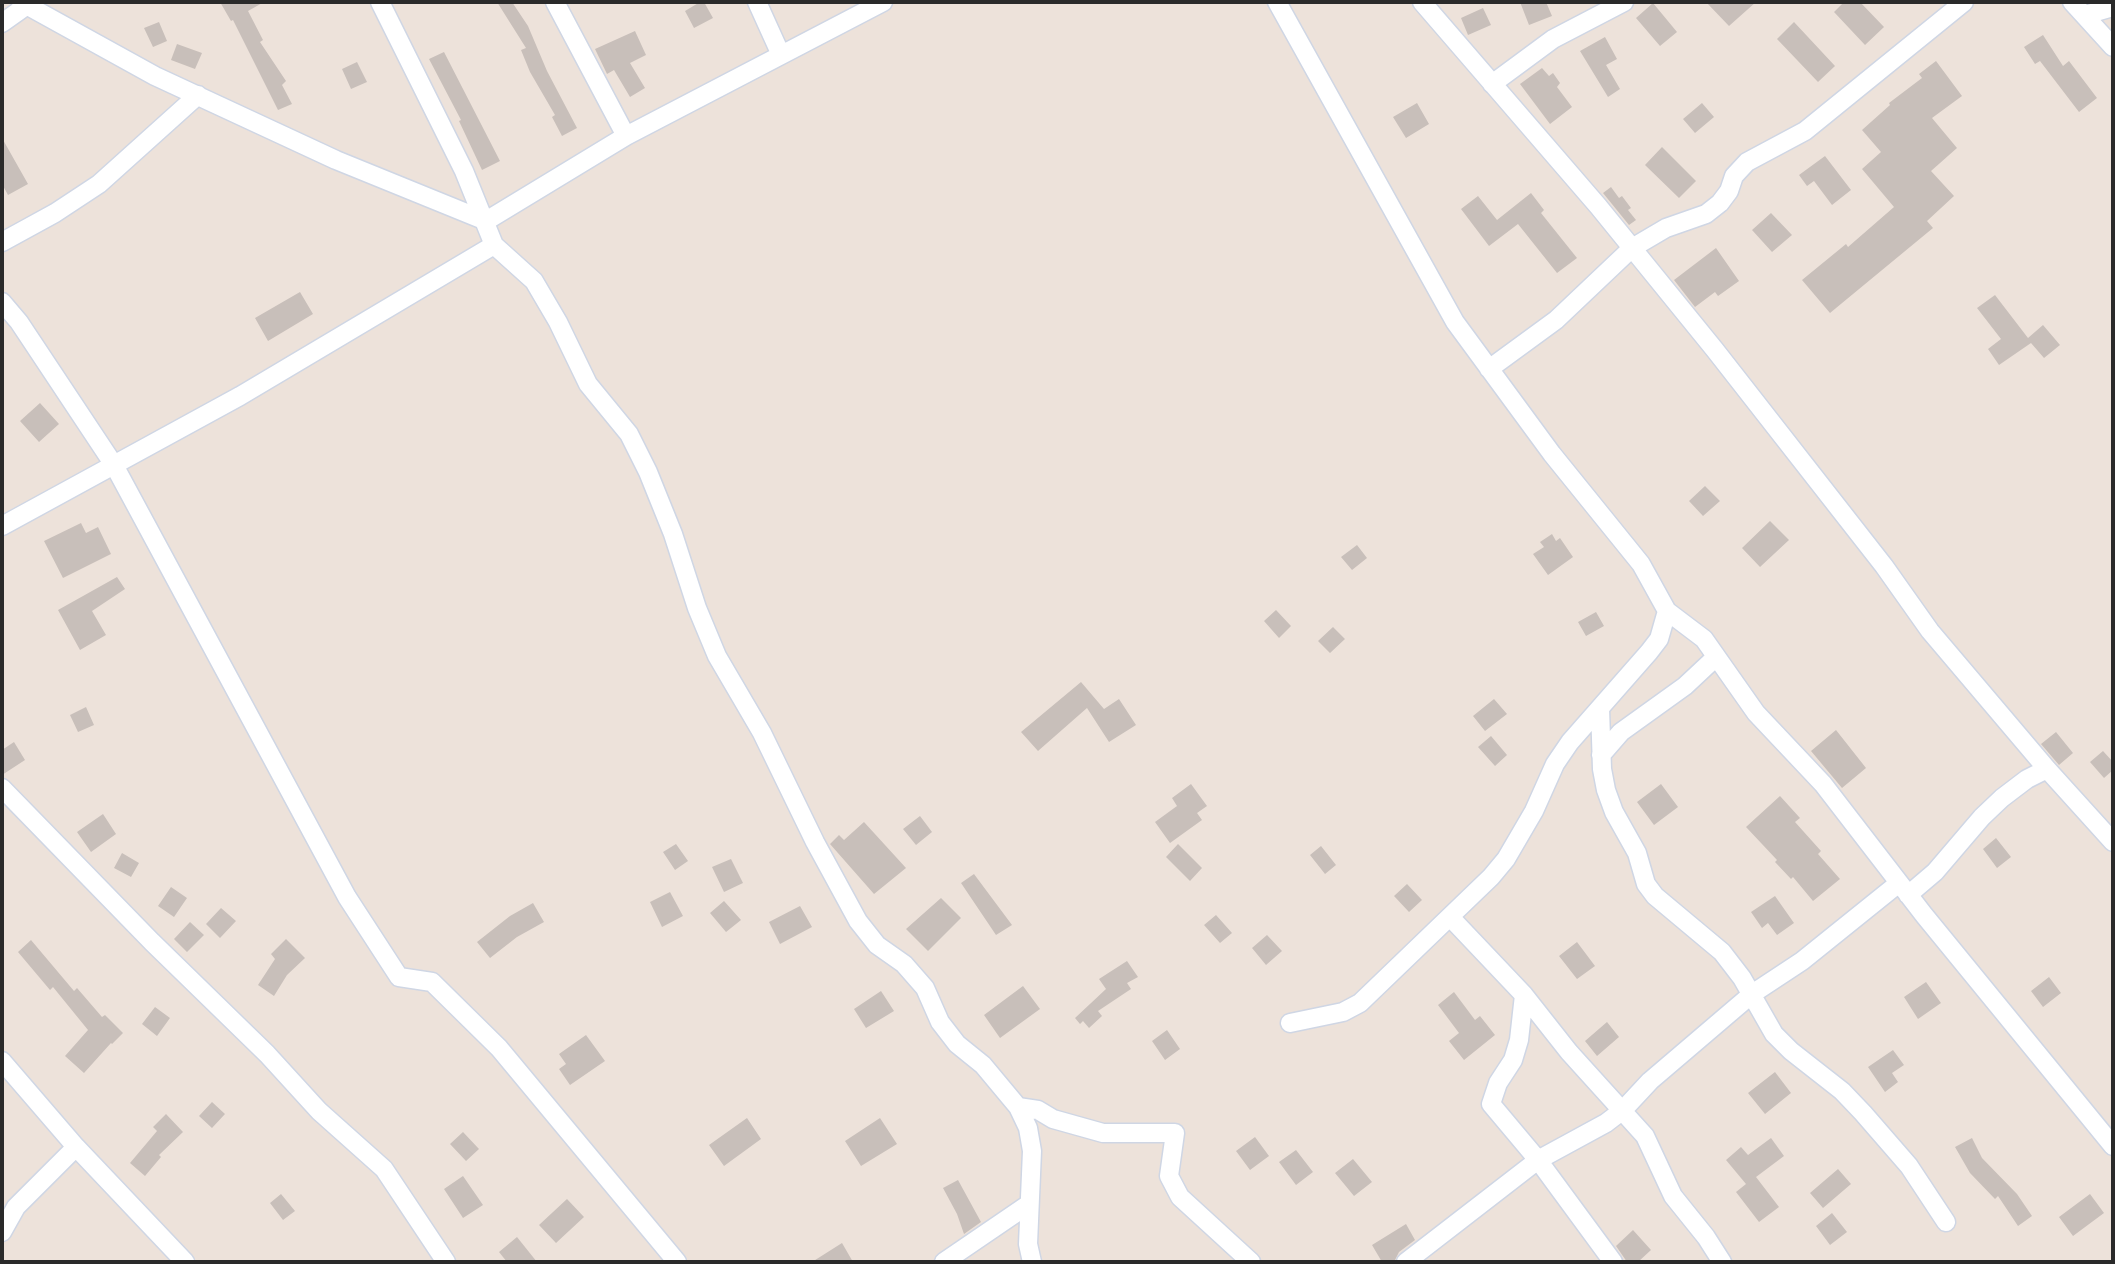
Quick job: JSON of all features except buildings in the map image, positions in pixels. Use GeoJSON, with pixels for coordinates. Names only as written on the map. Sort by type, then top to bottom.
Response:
{"type":"FeatureCollection","features":[{"type":"Feature","properties":{"kind":"street"},"geometry":{"type":"LineString","coordinates":[[380,2],[486,221],[494,245],[534,281],[588,384],[629,434],[673,534],[697,608],[717,656],[762,733],[858,921],[877,945],[904,964],[925,988],[940,1022],[957,1044],[983,1065],[1018,1107],[1028,1128],[1032,1151],[1028,1244],[1032,1262]]}},
{"type":"Feature","properties":{"kind":"street"},"geometry":{"type":"LineString","coordinates":[[555,2],[626,136]]}},
{"type":"Feature","properties":{"kind":"street"},"geometry":{"type":"LineString","coordinates":[[757,2],[781,55]]}},
{"type":"Feature","properties":{"kind":"street"},"geometry":{"type":"LineString","coordinates":[[486,221],[626,136],[883,2]]}},
{"type":"Feature","properties":{"kind":"street"},"geometry":{"type":"LineString","coordinates":[[1277,2],[1455,322],[1489,369],[1607,526],[1641,564],[1667,611],[1704,639],[1756,713],[1823,784],[1903,889],[2113,1146]]}},
{"type":"Feature","properties":{"kind":"street"},"geometry":{"type":"LineString","coordinates":[[1422,2],[1632,248],[1840,510],[1930,631],[2113,842]]}},
{"type":"Feature","properties":{"kind":"street"},"geometry":{"type":"LineString","coordinates":[[1492,84],[1553,39],[1624,2]]}},
{"type":"Feature","properties":{"kind":"street"},"geometry":{"type":"LineString","coordinates":[[1489,369],[1556,320],[1632,248],[1666,228],[1706,214],[1720,203],[1729,191],[1734,176],[1747,162],[1805,131],[1964,2]]}},
{"type":"Feature","properties":{"kind":"street"},"geometry":{"type":"LineString","coordinates":[[2,23],[24,4],[155,76],[336,160],[486,221]]}},
{"type":"Feature","properties":{"kind":"street"},"geometry":{"type":"LineString","coordinates":[[2078,8],[2113,7]]}},
{"type":"Feature","properties":{"kind":"street"},"geometry":{"type":"LineString","coordinates":[[2078,8],[2113,47]]}},
{"type":"Feature","properties":{"kind":"street"},"geometry":{"type":"LineString","coordinates":[[2,242],[99,184],[198,95]]}},
{"type":"Feature","properties":{"kind":"street"},"geometry":{"type":"LineString","coordinates":[[2,526],[240,396],[494,245]]}},
{"type":"Feature","properties":{"kind":"street"},"geometry":{"type":"LineString","coordinates":[[2,302],[19,322],[114,465],[347,897],[399,977],[432,982],[499,1048],[677,1262]]}},
{"type":"Feature","properties":{"kind":"street"},"geometry":{"type":"LineString","coordinates":[[1290,1023],[1343,1012],[1360,1003],[1451,918],[1506,859],[1534,811],[1555,764],[1654,646],[1667,611]]}},
{"type":"Feature","properties":{"kind":"street"},"geometry":{"type":"LineString","coordinates":[[1601,755],[1621,732],[1685,686],[1716,657]]}},
{"type":"Feature","properties":{"kind":"street"},"geometry":{"type":"LineString","coordinates":[[1600,708],[1601,755],[1606,790],[1614,812],[1637,853],[1646,884],[1655,896],[1722,952],[1752,994],[1774,1034],[1842,1091],[1891,1144],[1946,1222]]}},
{"type":"Feature","properties":{"kind":"street"},"geometry":{"type":"LineString","coordinates":[[1406,1262],[1538,1160],[1606,1123],[1623,1110],[1650,1081],[1752,994],[1903,889],[1935,872],[2002,798],[2027,779],[2047,769]]}},
{"type":"Feature","properties":{"kind":"street"},"geometry":{"type":"LineString","coordinates":[[2,788],[141,931],[267,1054],[319,1111],[384,1169],[446,1262]]}},
{"type":"Feature","properties":{"kind":"street"},"geometry":{"type":"LineString","coordinates":[[1451,918],[1524,995],[1569,1052],[1645,1136],[1673,1196],[1722,1262]]}},
{"type":"Feature","properties":{"kind":"street"},"geometry":{"type":"LineString","coordinates":[[1524,995],[1519,1040],[1513,1060],[1498,1083],[1491,1104],[1538,1160],[1613,1262]]}},
{"type":"Feature","properties":{"kind":"street"},"geometry":{"type":"LineString","coordinates":[[2,1061],[76,1147],[185,1262]]}},
{"type":"Feature","properties":{"kind":"street"},"geometry":{"type":"LineString","coordinates":[[1018,1107],[1038,1110],[1053,1119],[1103,1133],[1175,1133],[1169,1176],[1180,1197],[1251,1262]]}},
{"type":"Feature","properties":{"kind":"street"},"geometry":{"type":"LineString","coordinates":[[2,1232],[16,1207],[76,1147]]}},
{"type":"Feature","properties":{"kind":"street"},"geometry":{"type":"LineString","coordinates":[[944,1262],[1029,1204]]}}]}
